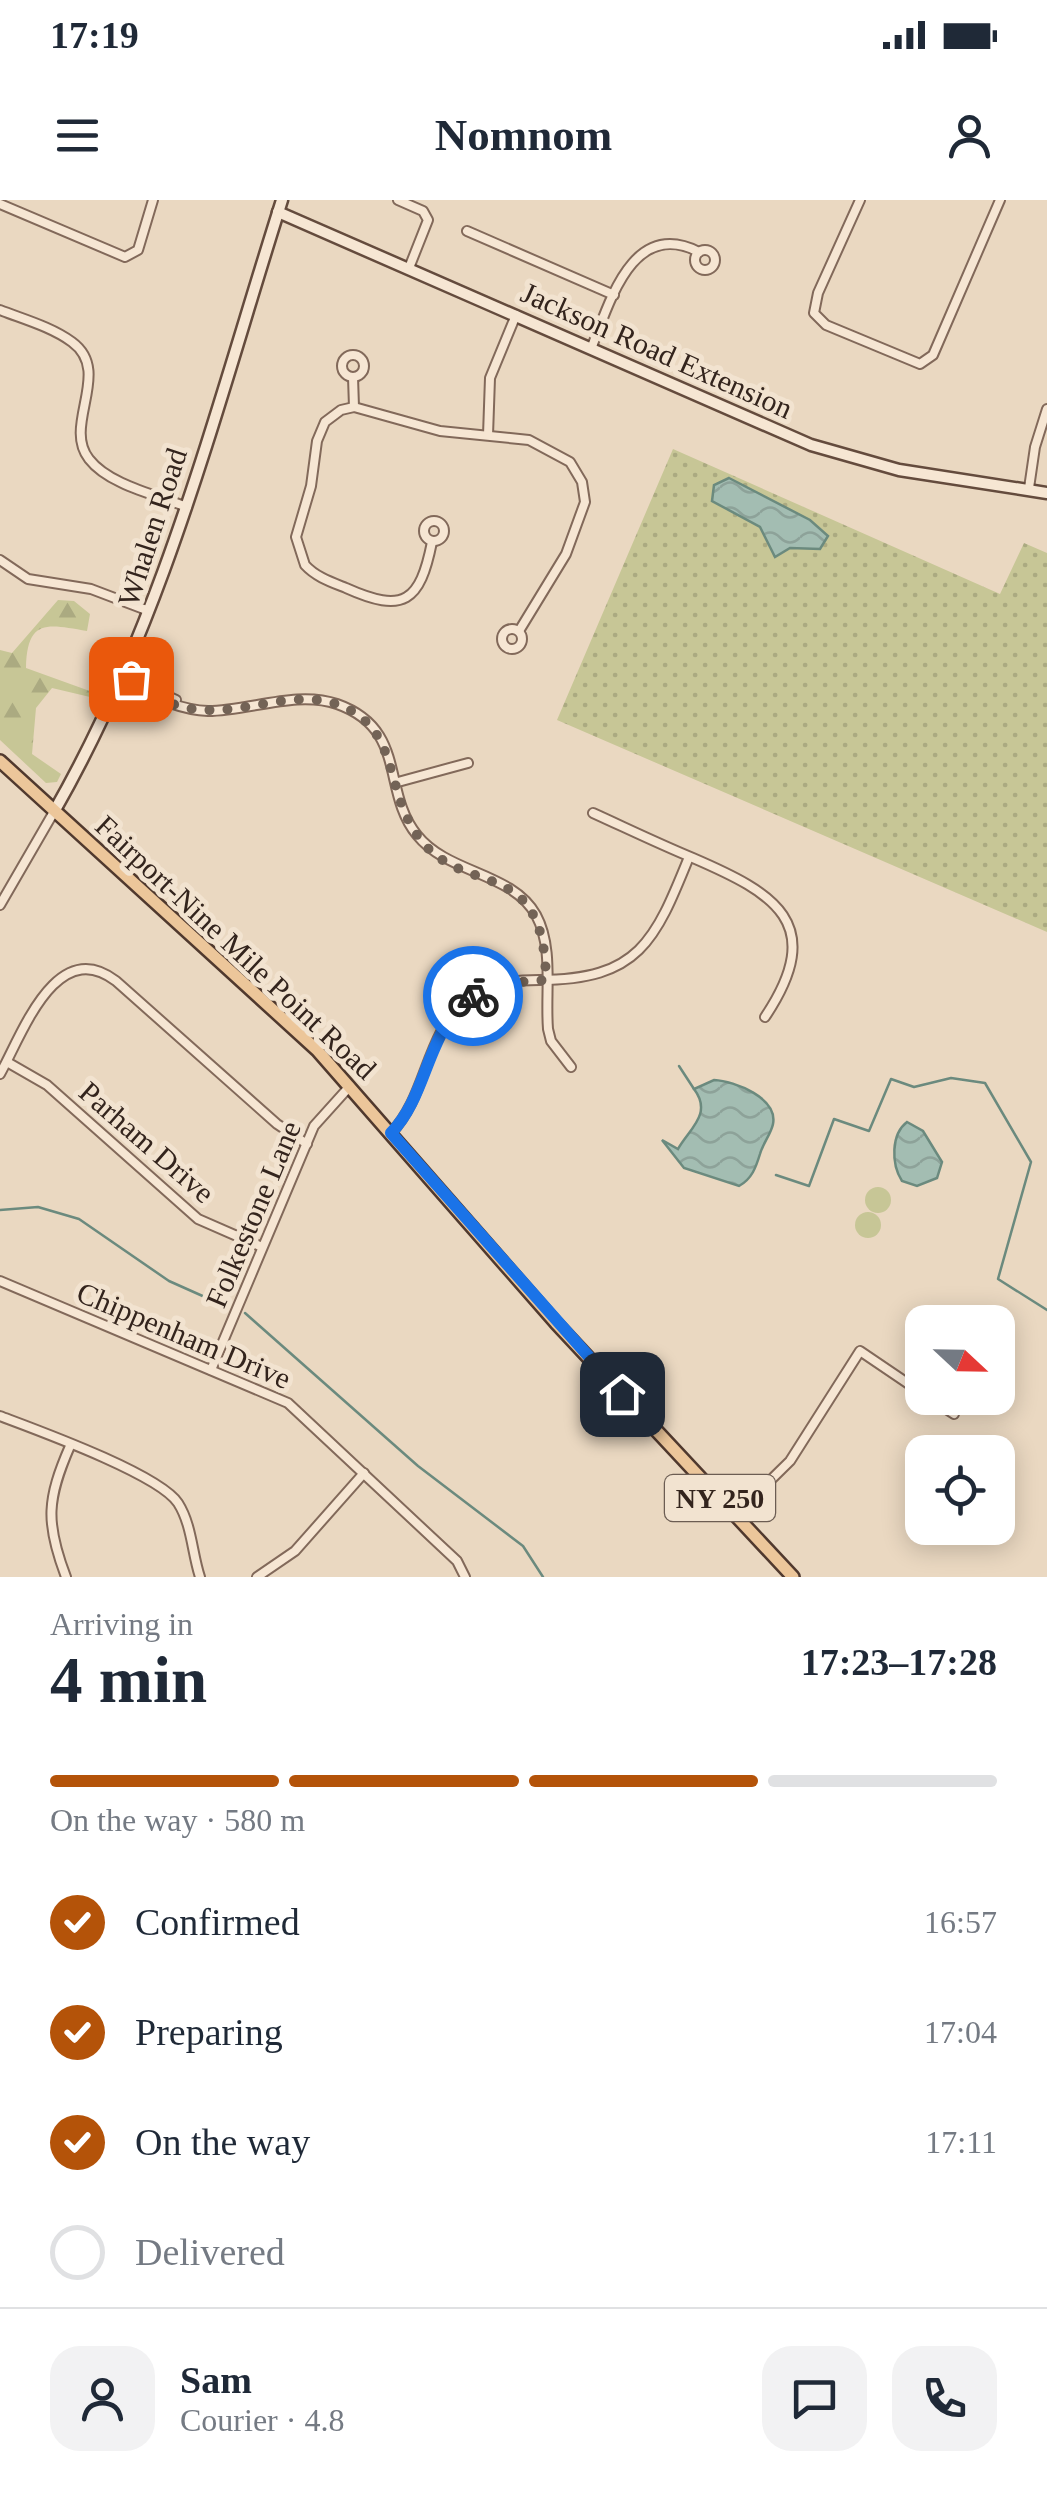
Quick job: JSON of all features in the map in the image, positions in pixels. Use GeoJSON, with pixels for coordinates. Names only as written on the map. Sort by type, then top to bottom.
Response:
{"type":"FeatureCollection","features":[{"type":"Feature","properties":{"kind":"main road","name":"Fairport-Nine Mile Point Road"},"geometry":{"type":"LineString","coordinates":[[0,761],[234,971],[350,1086],[556,1323],[793,1577]]}},
{"type":"Feature","properties":{"kind":"street"},"geometry":{"type":"LineString","coordinates":[[0,204],[126,257],[138,250],[154,200]]}},
{"type":"Feature","properties":{"kind":"street"},"geometry":{"type":"LineString","coordinates":[[398,200],[423,211],[428,220],[409,268]]}},
{"type":"Feature","properties":{"kind":"street"},"geometry":{"type":"LineString","coordinates":[[860,200],[818,293],[814,314],[826,326],[920,364],[933,354],[1000,200]]}},
{"type":"Feature","properties":{"kind":"street","name":"Jackson Road Extension"},"geometry":{"type":"LineString","coordinates":[[280,206],[516,316],[842,456],[900,470],[1029,488],[1047,494]]}},
{"type":"Feature","properties":{"kind":"street","name":"Whalen Road"},"geometry":{"type":"LineString","coordinates":[[0,906],[55,810],[152,612],[280,206]]}},
{"type":"Feature","properties":{"kind":"street"},"geometry":{"type":"LineString","coordinates":[[467,231],[614,295]]}},
{"type":"Feature","properties":{"kind":"street"},"geometry":{"type":"LineString","coordinates":[[591,348],[630,264],[644,251],[672,244],[699,252]]}},
{"type":"Feature","properties":{"kind":"street"},"geometry":{"type":"LineString","coordinates":[[0,310],[66,338],[82,352],[89,382],[81,444],[90,461],[108,474],[187,507]]}},
{"type":"Feature","properties":{"kind":"street"},"geometry":{"type":"LineString","coordinates":[[488,435],[490,378],[516,316]]}},
{"type":"Feature","properties":{"kind":"street"},"geometry":{"type":"LineString","coordinates":[[353,377],[354,407]]}},
{"type":"Feature","properties":{"kind":"street"},"geometry":{"type":"LineString","coordinates":[[432,542],[424,581],[410,596],[394,603],[376,601],[319,576],[301,559],[296,538],[320,430],[332,415],[354,407],[420,427],[518,437],[553,449],[577,471],[585,492],[583,512],[566,554],[519,631]]}},
{"type":"Feature","properties":{"kind":"street"},"geometry":{"type":"LineString","coordinates":[[1029,488],[1035,447],[1047,409]]}},
{"type":"Feature","properties":{"kind":"street"},"geometry":{"type":"LineString","coordinates":[[0,560],[33,581],[84,587],[152,612]]}},
{"type":"Feature","properties":{"kind":"street"},"geometry":{"type":"LineString","coordinates":[[122,679],[193,709],[312,700],[340,705],[374,728],[388,752],[411,826],[425,844],[443,858],[513,890],[532,909],[544,936],[551,1040],[571,1067]]}},
{"type":"Feature","properties":{"kind":"street"},"geometry":{"type":"LineString","coordinates":[[398,782],[468,763]]}},
{"type":"Feature","properties":{"kind":"street"},"geometry":{"type":"LineString","coordinates":[[593,813],[751,883],[782,912],[792,955],[765,1017]]}},
{"type":"Feature","properties":{"kind":"street"},"geometry":{"type":"LineString","coordinates":[[391,1133],[404,1118],[456,1009],[495,984],[600,974],[637,954],[658,930],[689,857]]}},
{"type":"Feature","properties":{"kind":"street"},"geometry":{"type":"LineString","coordinates":[[0,1074],[57,979],[73,972],[98,971],[116,981],[277,1124],[307,1144]]}},
{"type":"Feature","properties":{"kind":"street","name":"Parham Drive"},"geometry":{"type":"LineString","coordinates":[[7,1062],[48,1085],[198,1219],[262,1247]]}},
{"type":"Feature","properties":{"kind":"street","name":"Folkestone Lane"},"geometry":{"type":"LineString","coordinates":[[211,1370],[320,1114],[350,1086]]}},
{"type":"Feature","properties":{"kind":"street","name":"Chippenham Drive"},"geometry":{"type":"LineString","coordinates":[[0,1281],[296,1408],[457,1561],[464,1577]]}},
{"type":"Feature","properties":{"kind":"street"},"geometry":{"type":"LineString","coordinates":[[735,1515],[790,1461],[860,1350],[905,1381]]}},
{"type":"Feature","properties":{"kind":"street"},"geometry":{"type":"LineString","coordinates":[[0,1416],[143,1476],[169,1492],[186,1518],[200,1577]]}},
{"type":"Feature","properties":{"kind":"street"},"geometry":{"type":"LineString","coordinates":[[66,1577],[56,1551],[50,1505],[70,1446]]}},
{"type":"Feature","properties":{"kind":"street"},"geometry":{"type":"LineString","coordinates":[[257,1577],[295,1552],[364,1473]]}},
{"type":"Feature","properties":{"kind":"green space"},"geometry":{"type":"Polygon","coordinates":[[[673,449],[1000,594],[1024,543],[1047,553],[1047,932],[557,720],[673,449]]]}},
{"type":"Feature","properties":{"kind":"green space"},"geometry":{"type":"Polygon","coordinates":[[[58,600],[74,601],[90,614],[87,631],[51,627],[36,632],[27,652],[26,668],[98,694],[90,697],[52,688],[36,708],[32,754],[61,774],[57,782],[46,783],[0,740],[0,650],[12,653],[58,600]]]}},
{"type":"Feature","properties":{"kind":"green space"},"geometry":{"type":"Polygon","coordinates":[[[878,1187],[887,1191],[891,1200],[887,1209],[878,1213],[869,1209],[865,1200],[869,1191],[878,1187]]]}},
{"type":"Feature","properties":{"kind":"green space"},"geometry":{"type":"Polygon","coordinates":[[[868,1212],[877,1216],[881,1225],[877,1234],[868,1238],[859,1234],[855,1225],[859,1216],[868,1212]]]}},
{"type":"Feature","properties":{"kind":"water"},"geometry":{"type":"Polygon","coordinates":[[[729,478],[810,520],[828,536],[820,549],[790,548],[775,557],[760,527],[712,501],[714,485],[729,478]]]}},
{"type":"Feature","properties":{"kind":"water"},"geometry":{"type":"Polygon","coordinates":[[[714,1080],[753,1093],[769,1106],[773,1115],[772,1128],[755,1168],[739,1186],[684,1168],[662,1140],[678,1149],[700,1114],[694,1089],[714,1080]]]}},
{"type":"Feature","properties":{"kind":"water"},"geometry":{"type":"Polygon","coordinates":[[[907,1122],[923,1131],[942,1162],[937,1178],[917,1186],[902,1181],[895,1158],[895,1141],[907,1122]]]}},
{"type":"Feature","properties":{"kind":"waterway"},"geometry":{"type":"LineString","coordinates":[[679,1066],[694,1089]]}},
{"type":"Feature","properties":{"kind":"waterway"},"geometry":{"type":"LineString","coordinates":[[776,1175],[809,1186],[834,1119],[869,1131],[891,1079],[914,1087],[951,1078],[985,1083],[1031,1162],[998,1279],[1047,1310]]}},
{"type":"Feature","properties":{"kind":"waterway"},"geometry":{"type":"LineString","coordinates":[[0,1210],[38,1207],[79,1219],[169,1281],[225,1306]]}},
{"type":"Feature","properties":{"kind":"waterway"},"geometry":{"type":"LineString","coordinates":[[245,1313],[418,1466],[523,1546],[543,1577]]}},
{"type":"Feature","properties":{"kind":"way so far"},"geometry":{"type":"LineString","coordinates":[[131,679],[124,676],[121,682],[193,709],[326,701],[352,711],[374,728],[388,752],[403,806],[418,836],[443,858],[513,890],[539,922],[546,949],[546,980],[510,980],[473,996]]}},
{"type":"Feature","properties":{"kind":"route"},"geometry":{"type":"LineString","coordinates":[[473,996],[447,1022],[404,1118],[391,1133],[622,1394]]}}]}
